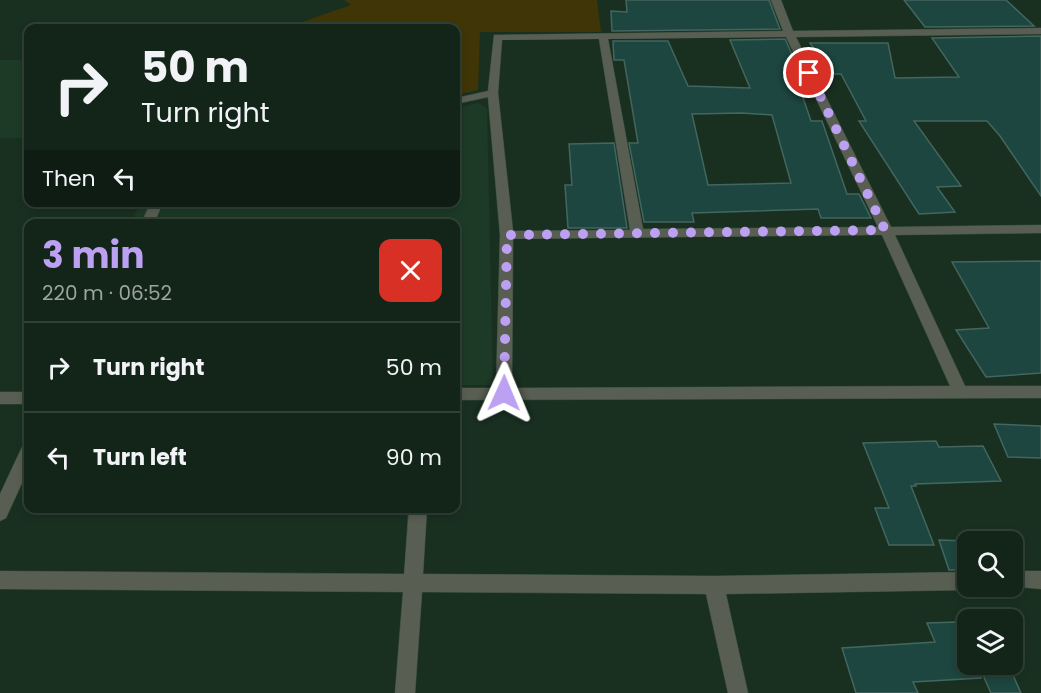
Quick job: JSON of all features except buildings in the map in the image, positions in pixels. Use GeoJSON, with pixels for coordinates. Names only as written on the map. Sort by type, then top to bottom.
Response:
{"type":"FeatureCollection","features":[{"type":"Feature","properties":{"kind":"street"},"geometry":{"type":"LineString","coordinates":[[776,0],[789,33],[885,230],[960,393]]}},
{"type":"Feature","properties":{"kind":"street"},"geometry":{"type":"LineString","coordinates":[[504,393],[507,235],[493,93],[497,37],[1041,31]]}},
{"type":"Feature","properties":{"kind":"street"},"geometry":{"type":"LineString","coordinates":[[603,35],[638,233]]}},
{"type":"Feature","properties":{"kind":"street"},"geometry":{"type":"LineString","coordinates":[[460,100],[493,93]]}},
{"type":"Feature","properties":{"kind":"street"},"geometry":{"type":"LineString","coordinates":[[507,235],[1041,229]]}},
{"type":"Feature","properties":{"kind":"street"},"geometry":{"type":"LineString","coordinates":[[460,394],[1041,392]]}},
{"type":"Feature","properties":{"kind":"street"},"geometry":{"type":"LineString","coordinates":[[0,398],[24,398]]}},
{"type":"Feature","properties":{"kind":"street"},"geometry":{"type":"LineString","coordinates":[[0,513],[24,461]]}},
{"type":"Feature","properties":{"kind":"street"},"geometry":{"type":"LineString","coordinates":[[405,693],[418,513]]}},
{"type":"Feature","properties":{"kind":"street"},"geometry":{"type":"LineString","coordinates":[[0,580],[714,585],[957,581]]}},
{"type":"Feature","properties":{"kind":"street"},"geometry":{"type":"LineString","coordinates":[[1023,580],[1041,580]]}},
{"type":"Feature","properties":{"kind":"street"},"geometry":{"type":"LineString","coordinates":[[714,585],[738,693]]}},
{"type":"Feature","properties":{"kind":"shaded area"},"geometry":{"type":"Polygon","coordinates":[[[344,0],[597,0],[601,32],[480,32],[478,90],[460,94],[460,24],[302,24],[302,22],[351,5],[344,0]]]}},
{"type":"Feature","properties":{"kind":"shaded area"},"geometry":{"type":"Polygon","coordinates":[[[0,60],[24,60],[24,138],[0,138],[0,60]]]}},
{"type":"Feature","properties":{"kind":"shaded area"},"geometry":{"type":"Polygon","coordinates":[[[478,103],[487,108],[493,385],[460,385],[460,219],[133,219],[139,207],[460,207],[460,107],[478,103]]]}},
{"type":"Feature","properties":{"kind":"route"},"geometry":{"type":"LineString","coordinates":[[504,393],[507,235],[885,230],[809,73]]}}]}
